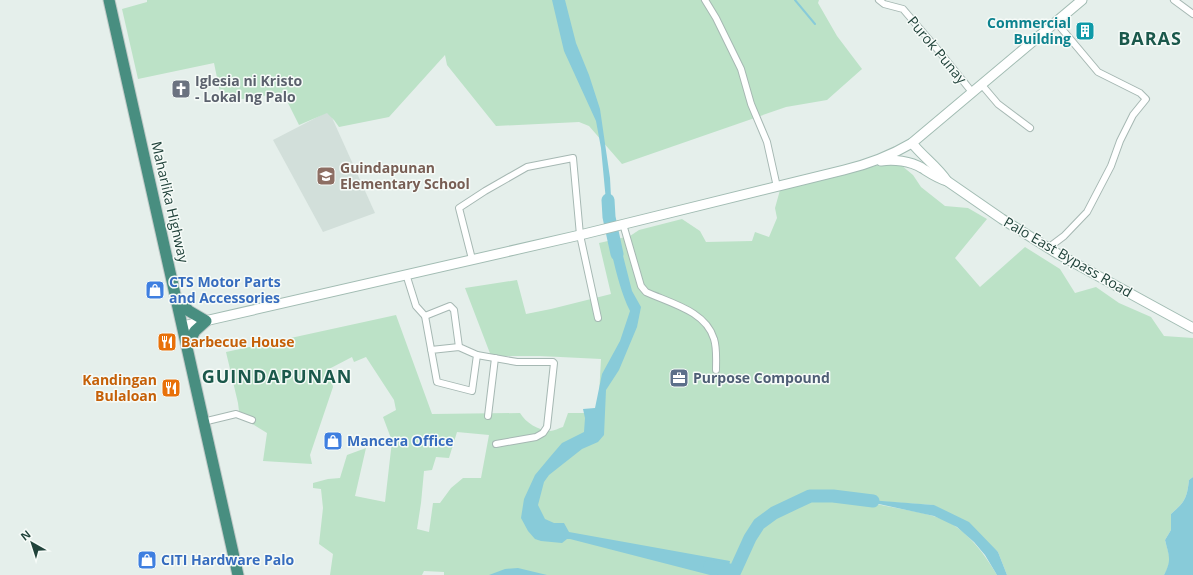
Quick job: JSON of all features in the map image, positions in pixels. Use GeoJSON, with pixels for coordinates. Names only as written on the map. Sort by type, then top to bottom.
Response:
{"type":"FeatureCollection","features":[{"type":"Feature","properties":{"kind":"highway","name":"Maharlika Highway"},"geometry":{"type":"LineString","coordinates":[[109,0],[188,346],[203,422],[238,575]]}},
{"type":"Feature","properties":{"kind":"highway"},"geometry":{"type":"LineString","coordinates":[[177,299],[189,311],[206,321],[195,331],[188,346]]}},
{"type":"Feature","properties":{"kind":"main road"},"geometry":{"type":"LineString","coordinates":[[183,326],[472,258],[621,225],[873,162],[912,143],[1082,0]]}},
{"type":"Feature","properties":{"kind":"main road","name":"Palo East Bypass Road"},"geometry":{"type":"LineString","coordinates":[[912,143],[925,158],[943,174],[947,181]]}},
{"type":"Feature","properties":{"kind":"main road"},"geometry":{"type":"LineString","coordinates":[[900,150],[898,157],[908,162]]}},
{"type":"Feature","properties":{"kind":"main road","name":"Palo East Bypass Road"},"geometry":{"type":"LineString","coordinates":[[873,162],[889,160],[908,162],[922,168],[939,179],[947,181],[1002,219],[1048,248],[1193,328]]}},
{"type":"Feature","properties":{"kind":"street"},"geometry":{"type":"LineString","coordinates":[[705,0],[716,18],[741,69],[751,104],[767,142],[777,187]]}},
{"type":"Feature","properties":{"kind":"street","name":"Purok Punay"},"geometry":{"type":"LineString","coordinates":[[879,0],[884,4],[903,9],[972,92]]}},
{"type":"Feature","properties":{"kind":"street"},"geometry":{"type":"LineString","coordinates":[[1174,0],[1193,14]]}},
{"type":"Feature","properties":{"kind":"street"},"geometry":{"type":"LineString","coordinates":[[1048,248],[1064,236],[1087,212],[1111,166],[1120,140],[1133,115],[1146,99],[1140,93],[1098,72],[1056,22]]}},
{"type":"Feature","properties":{"kind":"street"},"geometry":{"type":"LineString","coordinates":[[981,84],[998,104],[1030,128]]}},
{"type":"Feature","properties":{"kind":"street"},"geometry":{"type":"LineString","coordinates":[[472,258],[459,208],[527,167],[573,158],[580,234],[598,318]]}},
{"type":"Feature","properties":{"kind":"street"},"geometry":{"type":"LineString","coordinates":[[621,225],[641,286],[646,292],[694,313],[707,324],[714,339],[716,370]]}},
{"type":"Feature","properties":{"kind":"street"},"geometry":{"type":"LineString","coordinates":[[406,274],[416,306],[424,316],[437,382],[472,391],[477,355]]}},
{"type":"Feature","properties":{"kind":"street"},"geometry":{"type":"LineString","coordinates":[[424,316],[450,306],[453,307],[458,347]]}},
{"type":"Feature","properties":{"kind":"street"},"geometry":{"type":"LineString","coordinates":[[431,350],[458,347],[477,355],[517,362],[554,363],[547,427],[543,433],[536,437],[496,444]]}},
{"type":"Feature","properties":{"kind":"street"},"geometry":{"type":"LineString","coordinates":[[488,416],[495,358]]}},
{"type":"Feature","properties":{"kind":"street"},"geometry":{"type":"LineString","coordinates":[[203,422],[236,414],[252,420]]}},
{"type":"Feature","properties":{"kind":"shaded area","name":"Guindapunan Elementary School"},"geometry":{"type":"Polygon","coordinates":[[[329,111],[375,213],[323,232],[273,140],[329,111]]]}},
{"type":"Feature","properties":{"kind":"green space"},"geometry":{"type":"Polygon","coordinates":[[[147,0],[819,0],[818,3],[837,36],[862,69],[827,100],[786,107],[622,164],[589,126],[579,122],[496,126],[447,65],[445,55],[389,117],[339,127],[327,113],[299,125],[283,93],[222,102],[214,63],[138,79],[122,9],[147,2],[147,0]]]}},
{"type":"Feature","properties":{"kind":"green space"},"geometry":{"type":"Polygon","coordinates":[[[887,163],[901,165],[913,175],[921,187],[945,206],[968,208],[987,219],[955,258],[980,287],[1025,247],[1060,269],[1075,293],[1096,287],[1119,303],[1151,317],[1164,336],[1193,338],[1193,477],[1189,480],[1184,499],[1171,514],[1171,530],[1165,540],[1169,554],[1169,565],[1164,575],[1007,575],[998,552],[950,514],[933,505],[860,500],[933,516],[954,525],[978,547],[997,575],[444,575],[444,572],[424,571],[422,575],[330,575],[333,554],[319,544],[323,508],[321,489],[313,488],[313,483],[328,479],[340,478],[347,455],[366,448],[355,496],[385,502],[392,441],[383,417],[396,410],[394,400],[366,357],[354,362],[352,357],[329,369],[333,387],[310,455],[312,464],[263,461],[267,433],[251,423],[240,419],[238,403],[226,352],[396,315],[432,414],[520,413],[533,425],[541,429],[553,431],[563,427],[568,413],[598,413],[601,359],[540,356],[491,356],[465,288],[517,280],[526,314],[611,294],[599,243],[630,236],[639,230],[682,219],[700,231],[706,242],[752,241],[755,232],[769,237],[777,218],[775,208],[780,190],[887,163]],[[457,432],[449,458],[436,457],[432,470],[424,471],[417,529],[429,532],[433,503],[440,503],[451,488],[463,478],[481,478],[489,435],[457,432]]]}},
{"type":"Feature","properties":{"kind":"water"},"geometry":{"type":"Polygon","coordinates":[[[552,0],[565,0],[576,43],[589,75],[600,109],[610,178],[612,216],[605,218],[606,201],[601,148],[596,121],[564,51],[552,0]]]}},
{"type":"Feature","properties":{"kind":"water"},"geometry":{"type":"Polygon","coordinates":[[[618,236],[632,291],[641,307],[637,327],[619,370],[606,390],[604,435],[598,442],[582,449],[549,475],[544,482],[538,505],[545,519],[554,523],[564,523],[569,532],[730,561],[727,575],[710,575],[570,539],[567,539],[562,543],[541,541],[535,539],[528,531],[521,518],[524,499],[535,475],[562,443],[584,432],[585,418],[583,409],[595,408],[602,374],[620,341],[630,311],[620,285],[608,238],[618,236]]]}},
{"type":"Feature","properties":{"kind":"water"},"geometry":{"type":"Polygon","coordinates":[[[1193,477],[1193,575],[1164,575],[1169,562],[1169,554],[1165,540],[1171,530],[1171,514],[1184,499],[1189,480],[1193,477]]]}},
{"type":"Feature","properties":{"kind":"water"},"geometry":{"type":"Polygon","coordinates":[[[856,499],[934,505],[969,522],[998,552],[1007,575],[997,575],[985,555],[974,542],[957,527],[934,516],[856,499]]]}},
{"type":"Feature","properties":{"kind":"water"},"geometry":{"type":"Polygon","coordinates":[[[518,568],[547,575],[489,575],[505,569],[518,568]]]}},
{"type":"Feature","properties":{"kind":"waterway"},"geometry":{"type":"LineString","coordinates":[[795,0],[815,24]]}},
{"type":"Feature","properties":{"kind":"waterway"},"geometry":{"type":"LineString","coordinates":[[608,200],[609,217],[617,254]]}},
{"type":"Feature","properties":{"kind":"waterway"},"geometry":{"type":"LineString","coordinates":[[710,566],[735,571],[750,538],[759,524],[774,513],[810,496],[833,496],[873,501]]}},
{"type":"Feature","properties":{"kind":"place","name":"Commercial Building"},"geometry":{"type":"Point","coordinates":[1085,31]}},
{"type":"Feature","properties":{"kind":"place","name":"Iglesia ni Kristo - Lokal ng Palo"},"geometry":{"type":"Point","coordinates":[181,89]}},
{"type":"Feature","properties":{"kind":"place","name":"Guindapunan Elementary School"},"geometry":{"type":"Point","coordinates":[326,176]}},
{"type":"Feature","properties":{"kind":"place","name":"CTS Motor Parts and Accessories"},"geometry":{"type":"Point","coordinates":[155,290]}},
{"type":"Feature","properties":{"kind":"place","name":"Barbecue House"},"geometry":{"type":"Point","coordinates":[167,342]}},
{"type":"Feature","properties":{"kind":"place","name":"Purpose Compound"},"geometry":{"type":"Point","coordinates":[679,378]}},
{"type":"Feature","properties":{"kind":"place","name":"Kandingan Bulaloan"},"geometry":{"type":"Point","coordinates":[171,388]}},
{"type":"Feature","properties":{"kind":"place","name":"Mancera Office"},"geometry":{"type":"Point","coordinates":[333,441]}},
{"type":"Feature","properties":{"kind":"place","name":"CITI Hardware Palo"},"geometry":{"type":"Point","coordinates":[147,560]}},
{"type":"Feature","properties":{"kind":"district","name":"BARAS"},"geometry":{"type":"Point","coordinates":[1150,39]}},
{"type":"Feature","properties":{"kind":"district","name":"GUINDAPUNAN"},"geometry":{"type":"Point","coordinates":[277,377]}}]}
